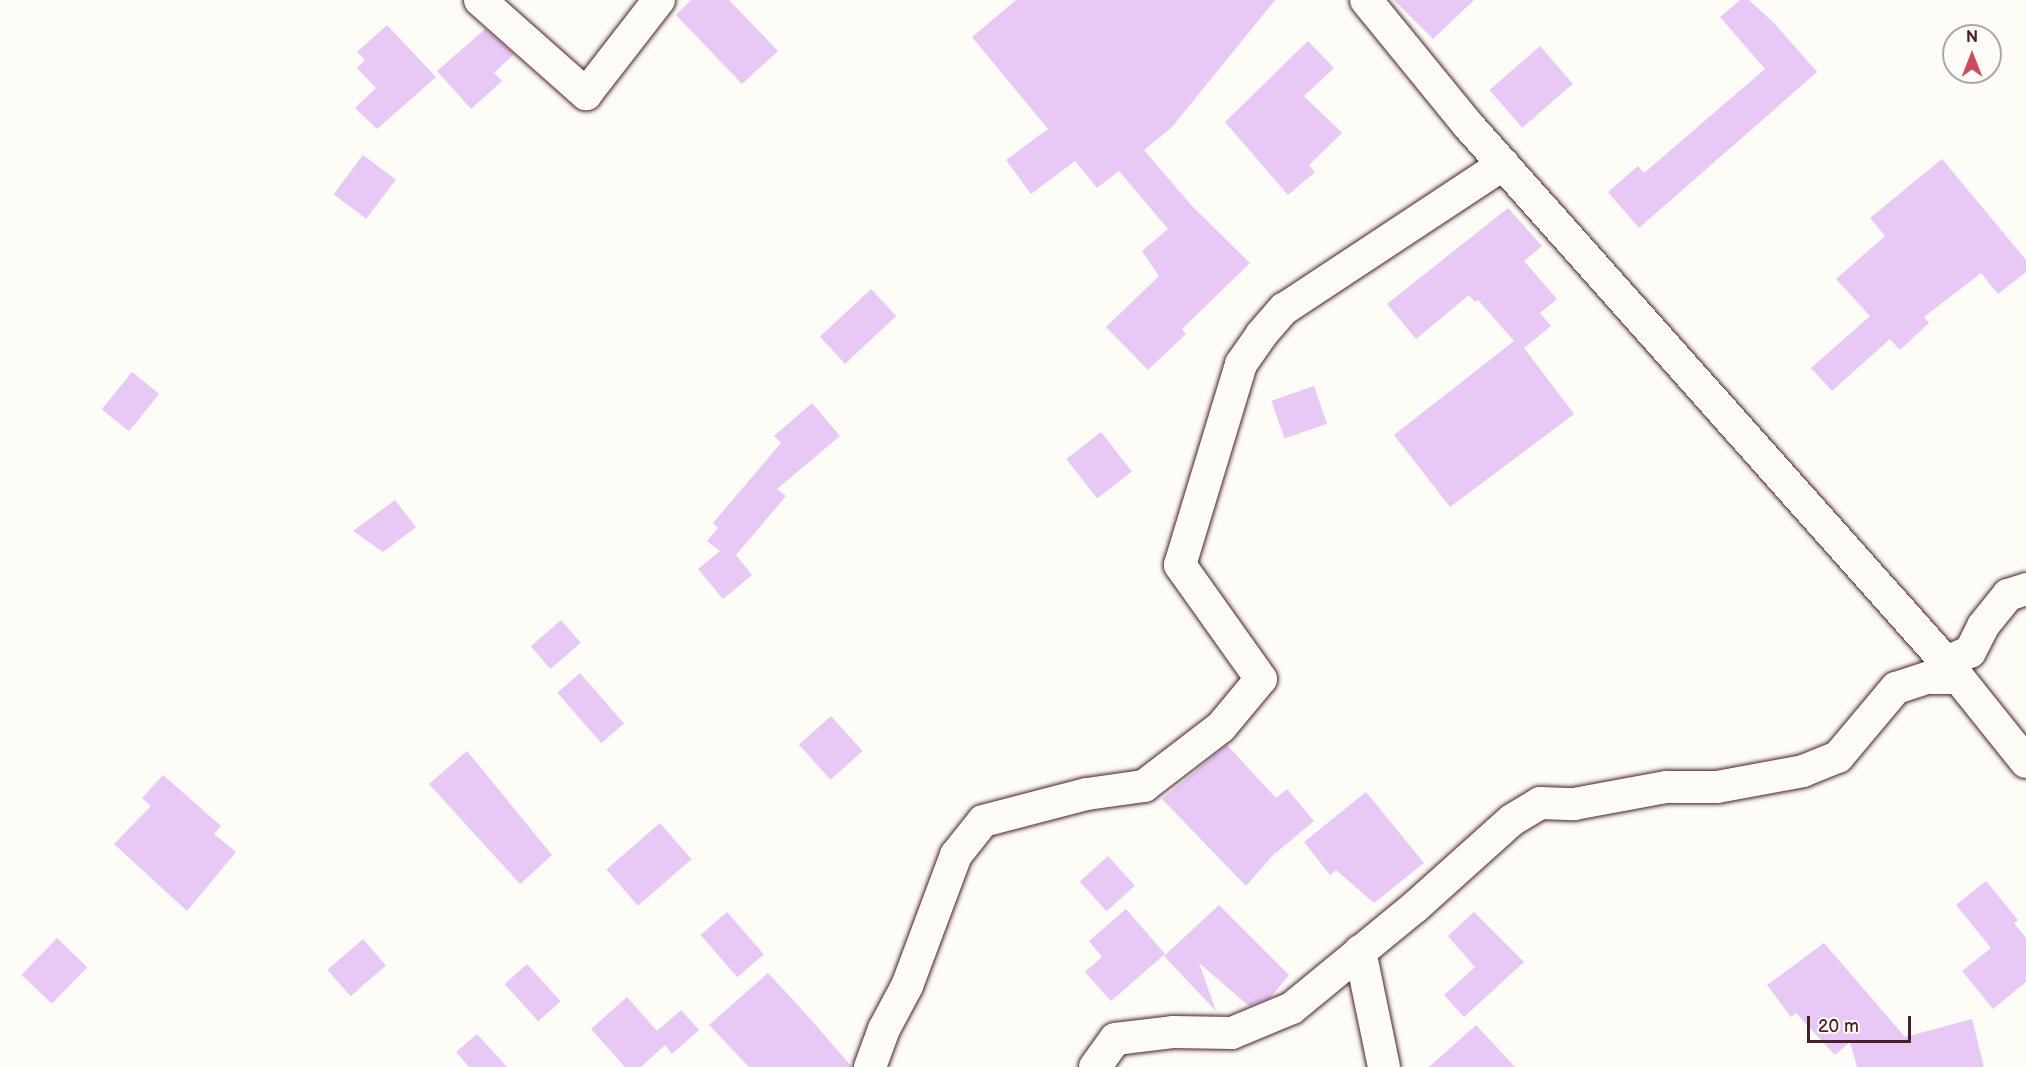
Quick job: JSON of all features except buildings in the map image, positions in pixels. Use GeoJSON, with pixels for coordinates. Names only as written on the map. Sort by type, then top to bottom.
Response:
{"type":"FeatureCollection","features":[{"type":"Feature","properties":{"kind":"street"},"geometry":{"type":"LineString","coordinates":[[480,0],[586,94],[659,0]]}},
{"type":"Feature","properties":{"kind":"street"},"geometry":{"type":"LineString","coordinates":[[1366,0],[1503,164],[1953,670],[2026,762]]}},
{"type":"Feature","properties":{"kind":"street"},"geometry":{"type":"LineString","coordinates":[[870,1067],[884,1029],[907,986],[956,855],[982,821],[1087,794],[1144,786],[1221,727],[1261,679],[1180,566],[1241,364],[1261,335],[1284,309],[1503,164]]}},
{"type":"Feature","properties":{"kind":"street"},"geometry":{"type":"LineString","coordinates":[[1095,1067],[1115,1039],[1173,1032],[1232,1034],[1292,1008],[1415,907],[1512,820],[1540,804],[1574,804],[1667,788],[1717,788],[1803,771],[1838,757],[1896,688],[1953,670],[1970,652],[1983,626],[2008,595],[2026,589]]}},
{"type":"Feature","properties":{"kind":"street"},"geometry":{"type":"LineString","coordinates":[[1360,951],[1384,1067]]}}]}
